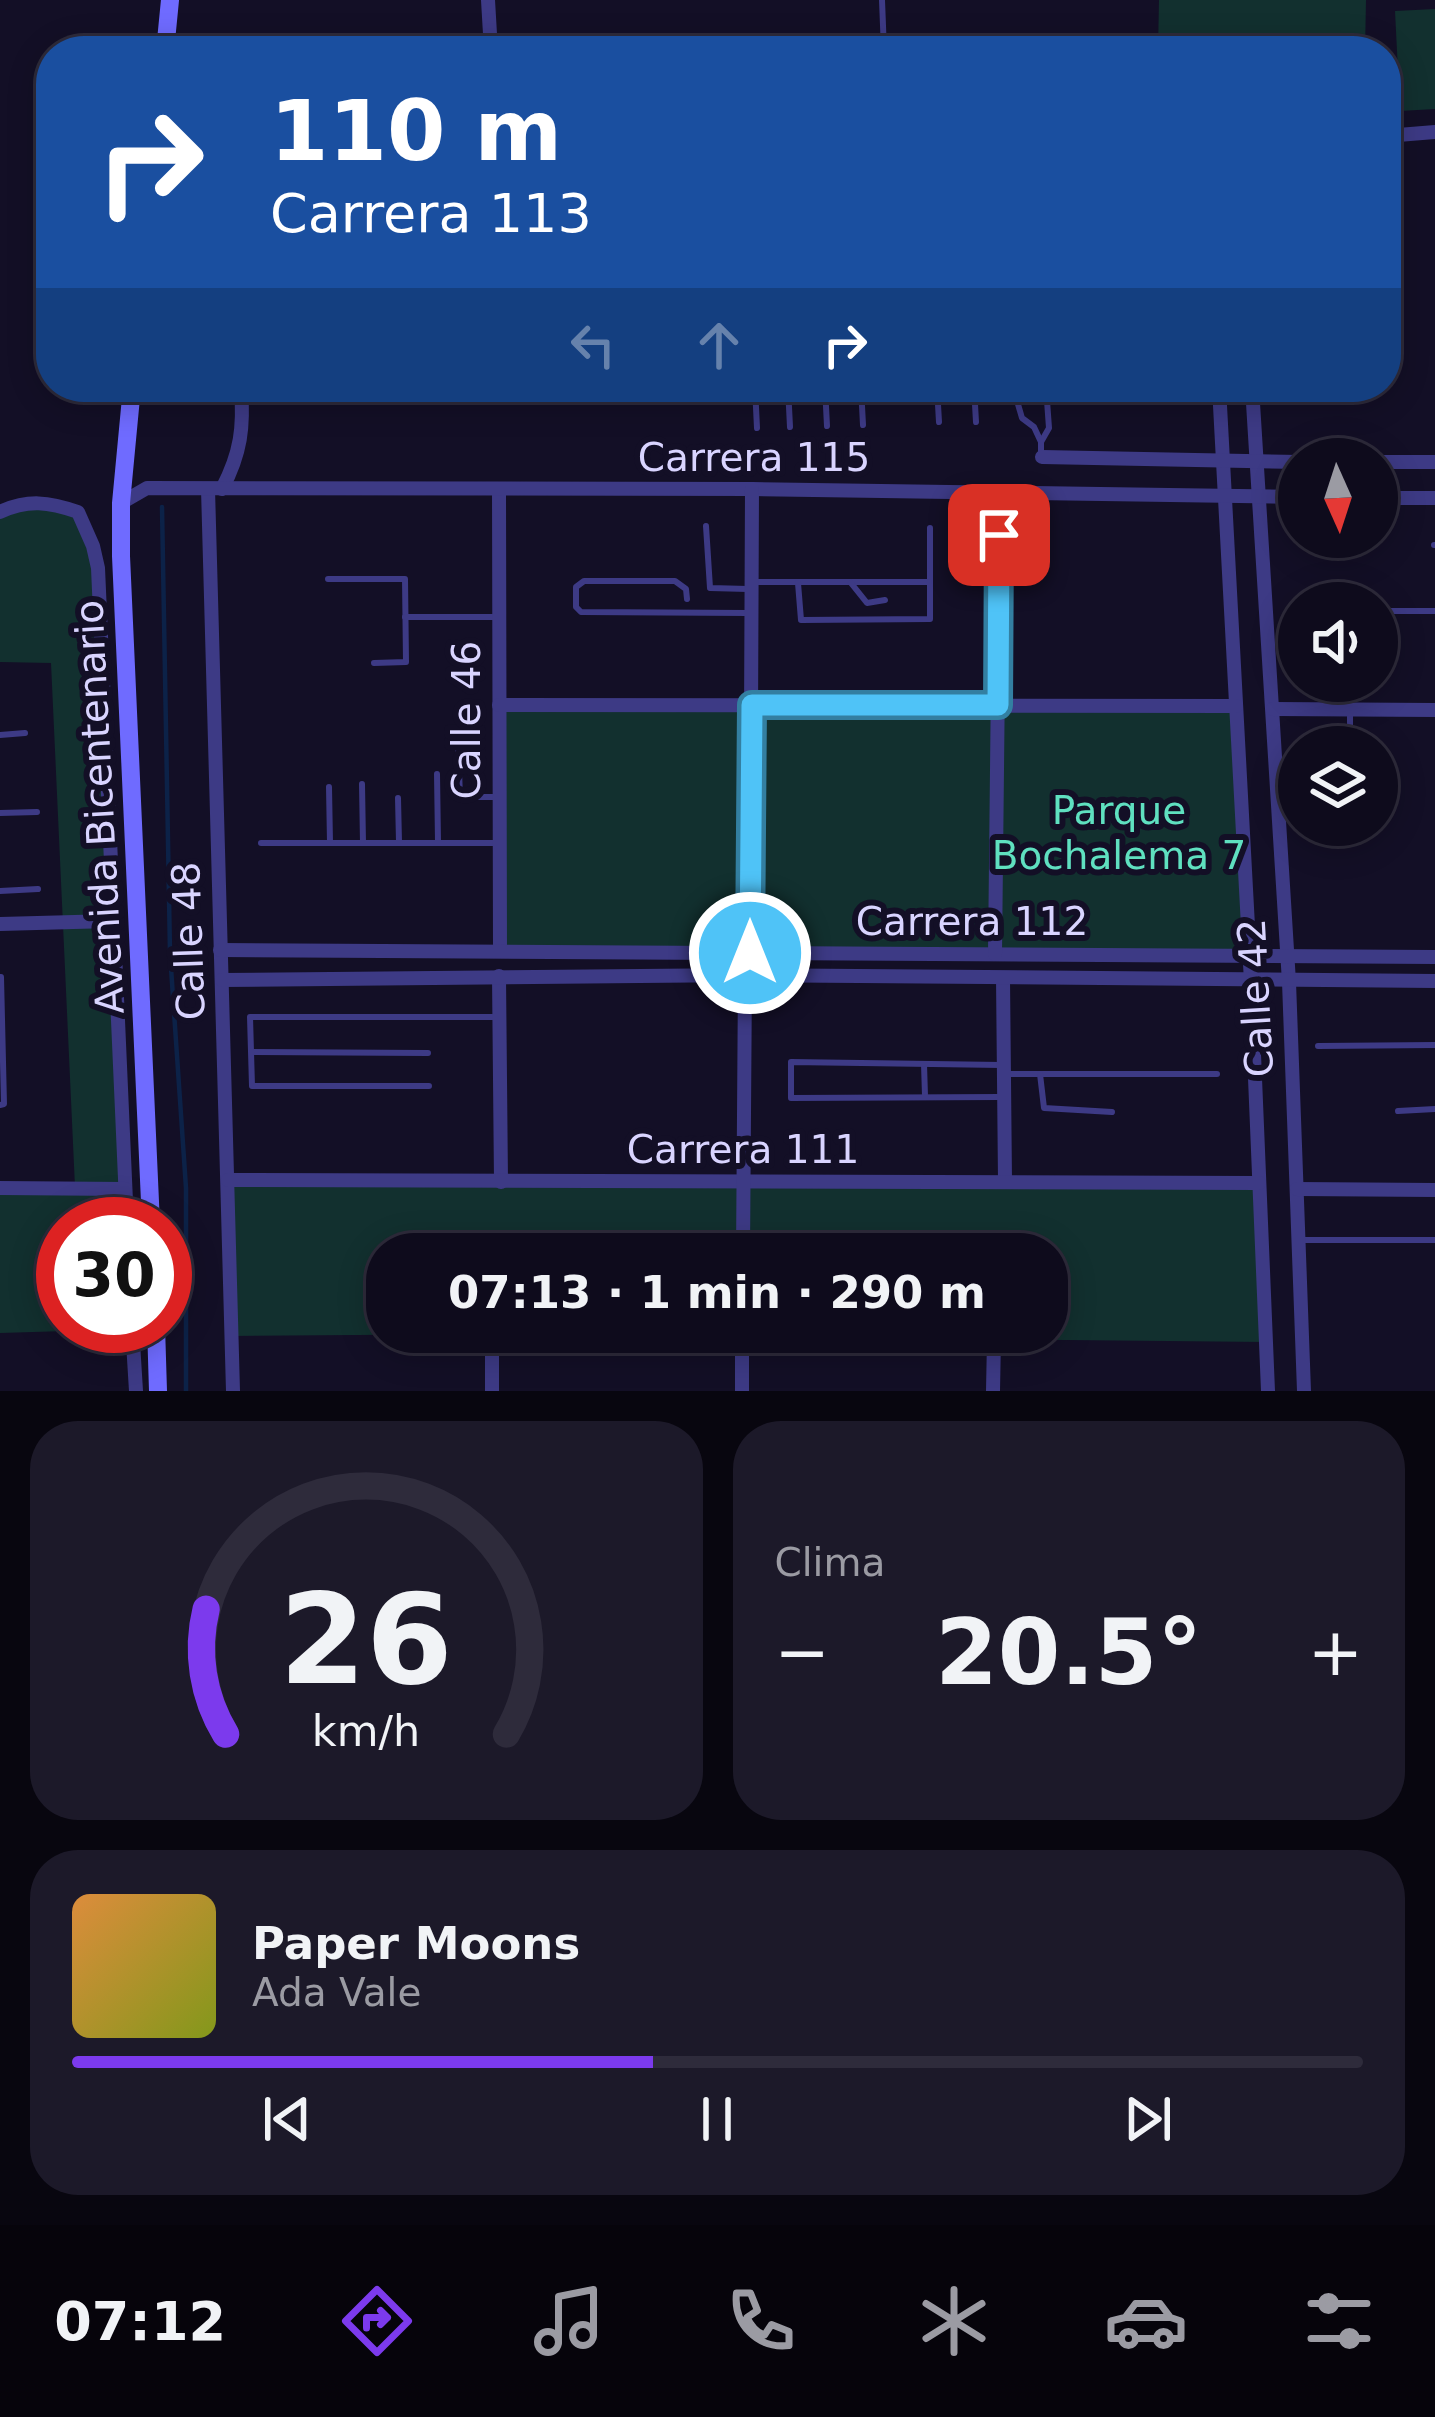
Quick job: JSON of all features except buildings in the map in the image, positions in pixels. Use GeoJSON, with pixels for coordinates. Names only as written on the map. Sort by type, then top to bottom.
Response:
{"type":"FeatureCollection","features":[{"type":"Feature","properties":{"kind":"main road"},"geometry":{"type":"LineString","coordinates":[[166,36],[170,0]]}},
{"type":"Feature","properties":{"kind":"main road","name":"Avenida Bicentenario"},"geometry":{"type":"LineString","coordinates":[[131,402],[121,503],[150,1197]]}},
{"type":"Feature","properties":{"kind":"main road"},"geometry":{"type":"LineString","coordinates":[[157,1353],[158,1391]]}},
{"type":"Feature","properties":{"kind":"street"},"geometry":{"type":"LineString","coordinates":[[488,0],[490,36]]}},
{"type":"Feature","properties":{"kind":"street"},"geometry":{"type":"LineString","coordinates":[[1401,135],[1435,132]]}},
{"type":"Feature","properties":{"kind":"street"},"geometry":{"type":"LineString","coordinates":[[215,489],[238,458],[244,430],[242,402]]}},
{"type":"Feature","properties":{"kind":"street","name":"Calle 42"},"geometry":{"type":"LineString","coordinates":[[1220,402],[1268,1391]]}},
{"type":"Feature","properties":{"kind":"street","name":"Calle 42"},"geometry":{"type":"LineString","coordinates":[[1253,402],[1287,957],[1304,1391]]}},
{"type":"Feature","properties":{"kind":"street"},"geometry":{"type":"LineString","coordinates":[[1041,449],[1278,462]]}},
{"type":"Feature","properties":{"kind":"street"},"geometry":{"type":"LineString","coordinates":[[1398,462],[1435,462]]}},
{"type":"Feature","properties":{"kind":"street","name":"Carrera 115"},"geometry":{"type":"LineString","coordinates":[[121,503],[146,488],[752,489],[1278,497]]}},
{"type":"Feature","properties":{"kind":"street","name":"Calle 48"},"geometry":{"type":"LineString","coordinates":[[215,489],[220,950],[233,1391]]}},
{"type":"Feature","properties":{"kind":"street","name":"Calle 46"},"geometry":{"type":"LineString","coordinates":[[499,489],[500,952]]}},
{"type":"Feature","properties":{"kind":"street"},"geometry":{"type":"LineString","coordinates":[[750,953],[752,489]]}},
{"type":"Feature","properties":{"kind":"street"},"geometry":{"type":"LineString","coordinates":[[995,954],[1000,493]]}},
{"type":"Feature","properties":{"kind":"street"},"geometry":{"type":"LineString","coordinates":[[1398,498],[1435,498]]}},
{"type":"Feature","properties":{"kind":"street","name":"Calle 48"},"geometry":{"type":"LineString","coordinates":[[0,512],[19,503],[49,502],[78,512],[98,568],[125,1197]]}},
{"type":"Feature","properties":{"kind":"street"},"geometry":{"type":"LineString","coordinates":[[499,705],[1236,706]]}},
{"type":"Feature","properties":{"kind":"street"},"geometry":{"type":"LineString","coordinates":[[1273,710],[1435,710]]}},
{"type":"Feature","properties":{"kind":"street"},"geometry":{"type":"LineString","coordinates":[[0,924],[111,921]]}},
{"type":"Feature","properties":{"kind":"street","name":"Carrera 112"},"geometry":{"type":"LineString","coordinates":[[220,950],[1435,957]]}},
{"type":"Feature","properties":{"kind":"street"},"geometry":{"type":"LineString","coordinates":[[743,1233],[745,975]]}},
{"type":"Feature","properties":{"kind":"street","name":"Carrera 112"},"geometry":{"type":"LineString","coordinates":[[222,980],[745,975],[1435,981]]}},
{"type":"Feature","properties":{"kind":"street"},"geometry":{"type":"LineString","coordinates":[[499,976],[501,1182]]}},
{"type":"Feature","properties":{"kind":"street"},"geometry":{"type":"LineString","coordinates":[[1003,978],[1005,1181]]}},
{"type":"Feature","properties":{"kind":"street","name":"Carrera 111"},"geometry":{"type":"LineString","coordinates":[[228,1180],[1258,1183]]}},
{"type":"Feature","properties":{"kind":"street"},"geometry":{"type":"LineString","coordinates":[[0,1188],[125,1189]]}},
{"type":"Feature","properties":{"kind":"street"},"geometry":{"type":"LineString","coordinates":[[1297,1189],[1435,1190]]}},
{"type":"Feature","properties":{"kind":"street"},"geometry":{"type":"LineString","coordinates":[[134,1353],[136,1391]]}},
{"type":"Feature","properties":{"kind":"street"},"geometry":{"type":"LineString","coordinates":[[492,1353],[492,1391]]}},
{"type":"Feature","properties":{"kind":"street"},"geometry":{"type":"LineString","coordinates":[[742,1353],[742,1391]]}},
{"type":"Feature","properties":{"kind":"street"},"geometry":{"type":"LineString","coordinates":[[993,1391],[994,1353]]}},
{"type":"Feature","properties":{"kind":"lane"},"geometry":{"type":"LineString","coordinates":[[882,0],[883,36]]}},
{"type":"Feature","properties":{"kind":"lane"},"geometry":{"type":"LineString","coordinates":[[756,402],[758,428]]}},
{"type":"Feature","properties":{"kind":"lane"},"geometry":{"type":"LineString","coordinates":[[789,402],[790,427]]}},
{"type":"Feature","properties":{"kind":"lane"},"geometry":{"type":"LineString","coordinates":[[826,402],[827,426]]}},
{"type":"Feature","properties":{"kind":"lane"},"geometry":{"type":"LineString","coordinates":[[862,402],[863,425]]}},
{"type":"Feature","properties":{"kind":"lane"},"geometry":{"type":"LineString","coordinates":[[938,402],[939,422]]}},
{"type":"Feature","properties":{"kind":"lane"},"geometry":{"type":"LineString","coordinates":[[975,402],[976,422]]}},
{"type":"Feature","properties":{"kind":"lane"},"geometry":{"type":"LineString","coordinates":[[1017,402],[1022,418],[1034,427],[1041,449]]}},
{"type":"Feature","properties":{"kind":"lane"},"geometry":{"type":"LineString","coordinates":[[1041,449],[1049,428],[1047,402]]}},
{"type":"Feature","properties":{"kind":"lane"},"geometry":{"type":"LineString","coordinates":[[706,526],[710,588],[930,582]]}},
{"type":"Feature","properties":{"kind":"lane"},"geometry":{"type":"LineString","coordinates":[[798,583],[801,620],[930,620],[930,528]]}},
{"type":"Feature","properties":{"kind":"lane"},"geometry":{"type":"LineString","coordinates":[[328,578],[405,579],[406,662],[374,663]]}},
{"type":"Feature","properties":{"kind":"lane"},"geometry":{"type":"LineString","coordinates":[[687,599],[686,590],[675,581],[584,581],[576,587],[576,607],[581,612],[752,614]]}},
{"type":"Feature","properties":{"kind":"lane"},"geometry":{"type":"LineString","coordinates":[[851,583],[867,603],[885,600]]}},
{"type":"Feature","properties":{"kind":"lane"},"geometry":{"type":"LineString","coordinates":[[1398,611],[1435,611]]}},
{"type":"Feature","properties":{"kind":"lane"},"geometry":{"type":"LineString","coordinates":[[405,617],[499,617]]}},
{"type":"Feature","properties":{"kind":"lane"},"geometry":{"type":"LineString","coordinates":[[1350,711],[1350,726]]}},
{"type":"Feature","properties":{"kind":"lane"},"geometry":{"type":"LineString","coordinates":[[0,734],[25,734]]}},
{"type":"Feature","properties":{"kind":"lane"},"geometry":{"type":"LineString","coordinates":[[458,744],[460,797],[500,797]]}},
{"type":"Feature","properties":{"kind":"lane"},"geometry":{"type":"LineString","coordinates":[[437,774],[438,842]]}},
{"type":"Feature","properties":{"kind":"lane"},"geometry":{"type":"LineString","coordinates":[[362,784],[363,842]]}},
{"type":"Feature","properties":{"kind":"lane"},"geometry":{"type":"LineString","coordinates":[[329,787],[330,843]]}},
{"type":"Feature","properties":{"kind":"lane"},"geometry":{"type":"LineString","coordinates":[[398,798],[399,842]]}},
{"type":"Feature","properties":{"kind":"lane"},"geometry":{"type":"LineString","coordinates":[[0,813],[37,812]]}},
{"type":"Feature","properties":{"kind":"lane"},"geometry":{"type":"LineString","coordinates":[[261,843],[500,843]]}},
{"type":"Feature","properties":{"kind":"lane"},"geometry":{"type":"LineString","coordinates":[[0,891],[38,890]]}},
{"type":"Feature","properties":{"kind":"lane"},"geometry":{"type":"LineString","coordinates":[[0,1105],[4,1105],[1,977]]}},
{"type":"Feature","properties":{"kind":"lane"},"geometry":{"type":"LineString","coordinates":[[429,1086],[252,1086],[250,1017],[500,1017]]}},
{"type":"Feature","properties":{"kind":"lane"},"geometry":{"type":"LineString","coordinates":[[1318,1046],[1435,1045]]}},
{"type":"Feature","properties":{"kind":"lane"},"geometry":{"type":"LineString","coordinates":[[251,1052],[428,1053]]}},
{"type":"Feature","properties":{"kind":"lane"},"geometry":{"type":"LineString","coordinates":[[1004,1097],[791,1098],[791,1062],[924,1064],[1040,1074],[1217,1074]]}},
{"type":"Feature","properties":{"kind":"lane"},"geometry":{"type":"LineString","coordinates":[[924,1064],[926,1097]]}},
{"type":"Feature","properties":{"kind":"lane"},"geometry":{"type":"LineString","coordinates":[[1040,1074],[1044,1108],[1112,1112]]}},
{"type":"Feature","properties":{"kind":"lane"},"geometry":{"type":"LineString","coordinates":[[1398,1111],[1435,1109]]}},
{"type":"Feature","properties":{"kind":"lane"},"geometry":{"type":"LineString","coordinates":[[1298,1240],[1435,1240]]}},
{"type":"Feature","properties":{"kind":"green space"},"geometry":{"type":"Polygon","coordinates":[[[1159,0],[1366,0],[1365,36],[1158,36],[1159,0]]]}},
{"type":"Feature","properties":{"kind":"green space"},"geometry":{"type":"Polygon","coordinates":[[[1435,9],[1435,109],[1401,111],[1401,36],[1396,36],[1395,11],[1435,9]]]}},
{"type":"Feature","properties":{"kind":"green space"},"geometry":{"type":"Polygon","coordinates":[[[19,503],[78,512],[93,546],[126,1197],[36,1197],[36,1332],[0,1333],[0,1188],[75,1187],[51,663],[0,662],[0,512],[19,503]]]}},
{"type":"Feature","properties":{"kind":"green space","name":"Parque Bochalema 7"},"geometry":{"type":"Polygon","coordinates":[[[499,705],[1236,706],[1250,956],[500,951],[499,705]]]}},
{"type":"Feature","properties":{"kind":"green space"},"geometry":{"type":"Polygon","coordinates":[[[228,1180],[1259,1183],[1266,1342],[1068,1340],[1068,1233],[366,1233],[366,1335],[231,1336],[228,1180]]]}},
{"type":"Feature","properties":{"kind":"waterway"},"geometry":{"type":"LineString","coordinates":[[162,507],[170,953],[186,1188],[186,1391]]}},
{"type":"Feature","properties":{"kind":"route"},"geometry":{"type":"LineString","coordinates":[[750,953],[752,705],[998,705],[999,535]]}}]}
